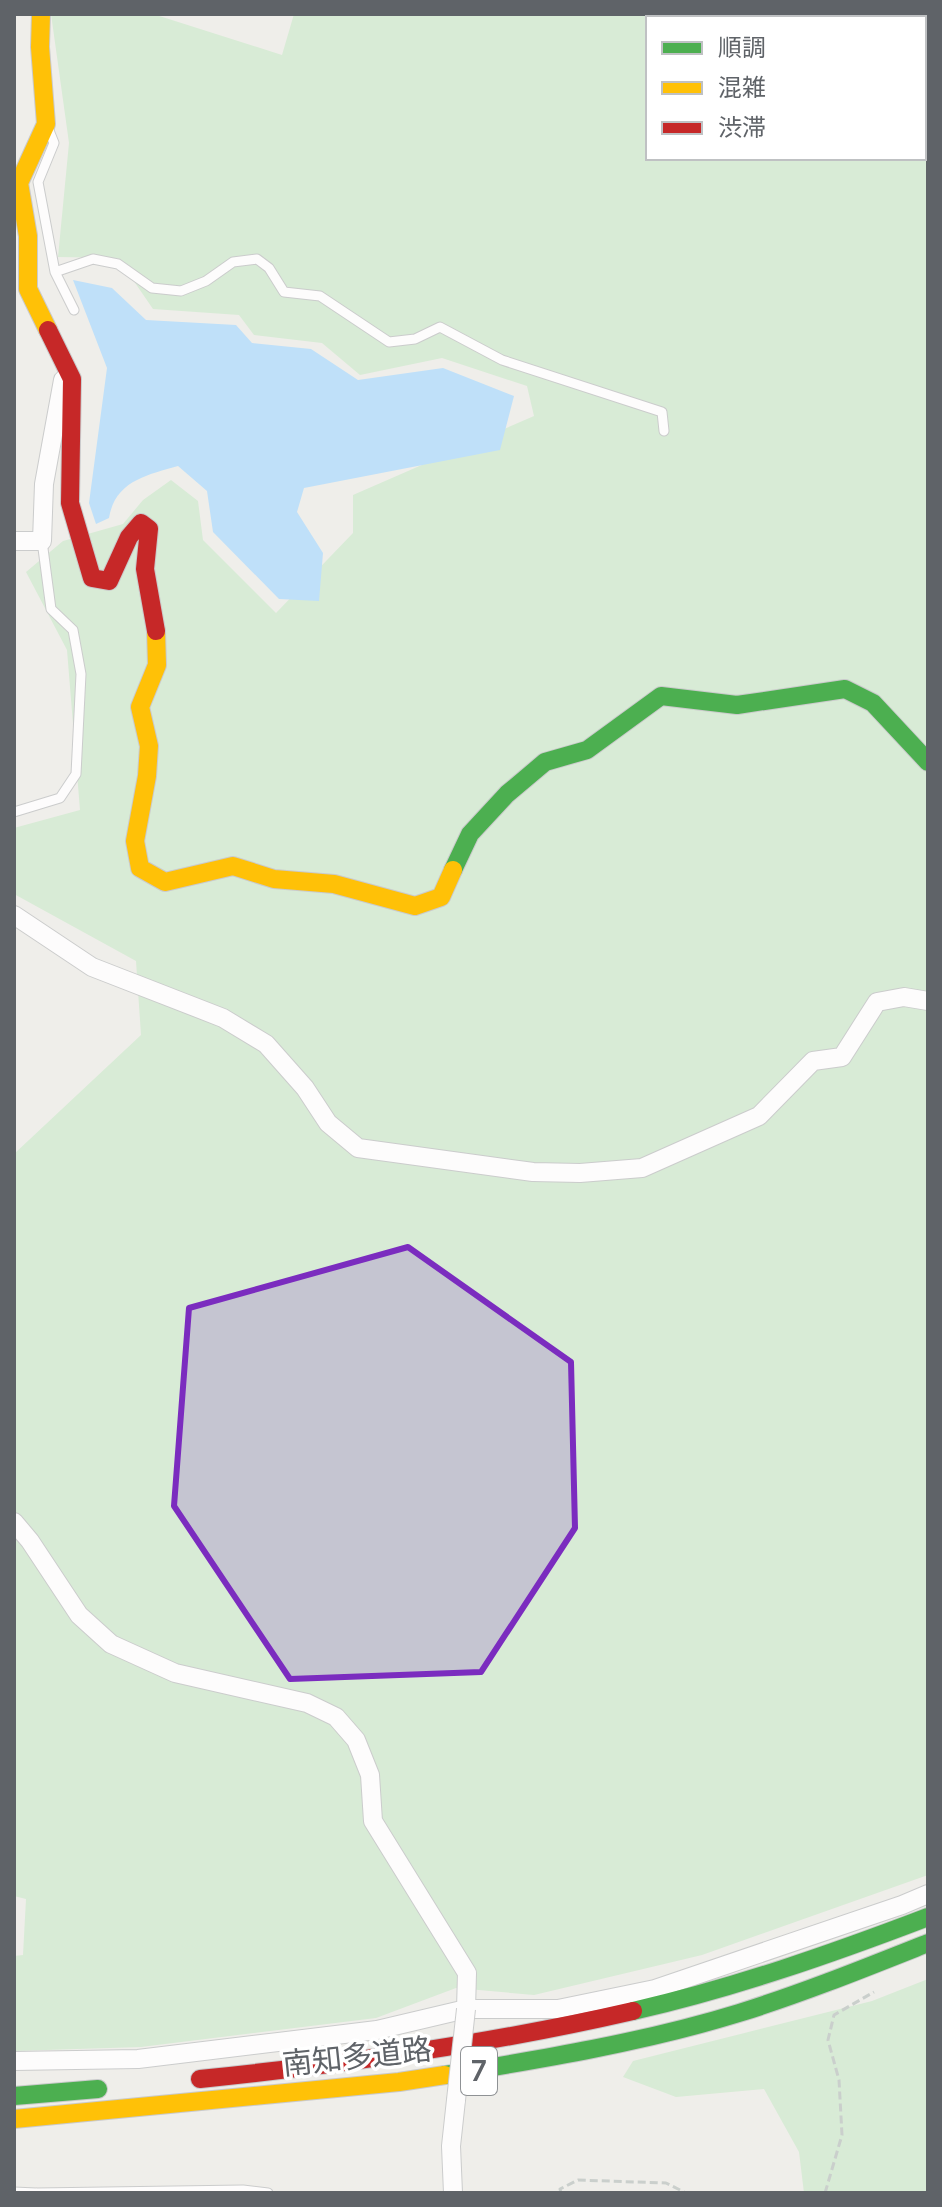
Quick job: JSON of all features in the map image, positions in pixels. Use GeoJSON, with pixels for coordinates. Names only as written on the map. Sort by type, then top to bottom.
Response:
{"type":"FeatureCollection","features":[{"type":"Feature","properties":{"kind":"main road"},"geometry":{"type":"LineString","coordinates":[[41,14],[40,47],[46,124],[19,183],[28,236],[28,289],[72,379],[70,503],[92,578],[109,581],[129,537],[141,523],[149,529],[145,569],[157,640],[157,665],[140,707],[149,746],[135,841],[140,868],[165,882],[233,866],[274,879],[334,884],[415,906],[441,897],[470,834],[507,794],[545,762],[587,750],[661,696],[737,705],[845,689],[873,703],[928,762]]}},
{"type":"Feature","properties":{"kind":"main road","name":"南知多道路"},"geometry":{"type":"LineString","coordinates":[[187,2081],[396,2057],[555,2031],[633,2014],[791,1969],[928,1917]]}},
{"type":"Feature","properties":{"kind":"main road","name":"南知多道路"},"geometry":{"type":"LineString","coordinates":[[14,2119],[399,2082],[557,2057],[736,2014],[827,1984],[928,1943]]}},
{"type":"Feature","properties":{"kind":"main road"},"geometry":{"type":"LineString","coordinates":[[14,2096],[114,2087]]}},
{"type":"Feature","properties":{"kind":"street"},"geometry":{"type":"LineString","coordinates":[[14,541],[42,541],[44,484],[63,383],[58,354]]}},
{"type":"Feature","properties":{"kind":"street"},"geometry":{"type":"LineString","coordinates":[[14,915],[92,967],[223,1018],[266,1044],[305,1088],[328,1123],[358,1148],[533,1172],[580,1173],[642,1168],[759,1116],[813,1061],[842,1057],[877,1002],[904,997],[928,1001]]}},
{"type":"Feature","properties":{"kind":"street"},"geometry":{"type":"LineString","coordinates":[[14,1522],[79,1615],[111,1644],[175,1673],[307,1703],[336,1717],[356,1740],[370,1775],[373,1821],[467,1973],[451,2146],[453,2193]]}},
{"type":"Feature","properties":{"kind":"street"},"geometry":{"type":"LineString","coordinates":[[14,2061],[138,2059],[377,2030],[466,2009],[558,2009],[655,1989],[928,1894]]}},
{"type":"Feature","properties":{"kind":"lane"},"geometry":{"type":"LineString","coordinates":[[46,124],[54,143],[38,182],[55,272],[74,310]]}},
{"type":"Feature","properties":{"kind":"lane"},"geometry":{"type":"LineString","coordinates":[[55,272],[93,259],[118,264],[152,288],[181,291],[206,281],[233,262],[257,259],[269,268],[284,292],[320,296],[389,342],[415,339],[440,327],[502,360],[662,412],[664,431]]}},
{"type":"Feature","properties":{"kind":"lane"},"geometry":{"type":"LineString","coordinates":[[14,812],[60,798],[76,774],[81,674],[73,630],[51,609],[42,541]]}},
{"type":"Feature","properties":{"kind":"lane"},"geometry":{"type":"LineString","coordinates":[[14,2192],[243,2190],[268,2193]]}},
{"type":"Feature","properties":{"kind":"path"},"geometry":{"type":"LineString","coordinates":[[825,2193],[842,2135],[839,2080],[828,2040],[834,2015],[886,1987]]}},
{"type":"Feature","properties":{"kind":"path"},"geometry":{"type":"LineString","coordinates":[[561,2193],[560,2189],[578,2180],[666,2183],[686,2193]]}},
{"type":"Feature","properties":{"kind":"highlighted area"},"geometry":{"type":"Polygon","coordinates":[[[408,1247],[571,1362],[575,1528],[481,1672],[290,1679],[174,1506],[189,1308],[408,1247]]]}},
{"type":"Feature","properties":{"kind":"green space"},"geometry":{"type":"Polygon","coordinates":[[[51,14],[153,14],[282,55],[294,14],[928,14],[928,1875],[702,1955],[534,1995],[456,1988],[376,2018],[141,2047],[14,2051],[14,1956],[23,1955],[26,1899],[14,1896],[14,1154],[141,1035],[136,961],[14,894],[14,828],[80,810],[67,650],[26,572],[63,541],[123,524],[143,500],[171,480],[198,501],[203,540],[276,613],[353,533],[353,495],[534,416],[527,386],[442,358],[360,375],[322,343],[254,335],[239,315],[153,309],[118,258],[58,257],[69,143],[51,14]]]}},
{"type":"Feature","properties":{"kind":"green space"},"geometry":{"type":"Polygon","coordinates":[[[928,1979],[928,2193],[804,2193],[799,2152],[764,2089],[676,2097],[623,2077],[633,2061],[872,2001],[928,1979]]]}},
{"type":"Feature","properties":{"kind":"water"},"geometry":{"type":"Polygon","coordinates":[[[73,280],[112,288],[146,320],[236,325],[252,343],[311,349],[358,380],[443,368],[514,396],[500,450],[304,488],[297,512],[323,553],[319,601],[279,599],[213,532],[207,491],[178,466],[144,477],[125,488],[112,506],[109,518],[96,524],[89,503],[107,368],[73,280]]]}},
{"type":"Feature","properties":{"kind":"traffic: fast"},"geometry":{"type":"LineString","coordinates":[[453,870],[470,834],[507,794],[545,762],[587,750],[661,696],[737,705],[845,689],[873,703],[928,762]]}},
{"type":"Feature","properties":{"kind":"traffic: fast"},"geometry":{"type":"LineString","coordinates":[[633,2011],[782,1969],[928,1917]]}},
{"type":"Feature","properties":{"kind":"traffic: fast"},"geometry":{"type":"LineString","coordinates":[[445,2075],[667,2033],[787,1997],[928,1943]]}},
{"type":"Feature","properties":{"kind":"traffic: fast"},"geometry":{"type":"LineString","coordinates":[[14,2096],[98,2089]]}},
{"type":"Feature","properties":{"kind":"traffic: slow"},"geometry":{"type":"LineString","coordinates":[[41,14],[40,47],[46,124],[19,183],[28,236],[28,289],[48,330]]}},
{"type":"Feature","properties":{"kind":"traffic: slow"},"geometry":{"type":"LineString","coordinates":[[156,631],[157,665],[140,707],[149,746],[135,841],[140,868],[165,882],[233,866],[274,879],[334,884],[415,906],[441,897],[453,870]]}},
{"type":"Feature","properties":{"kind":"traffic: slow"},"geometry":{"type":"LineString","coordinates":[[14,2119],[445,2075]]}},
{"type":"Feature","properties":{"kind":"traffic: jam"},"geometry":{"type":"LineString","coordinates":[[48,330],[72,379],[70,503],[92,578],[109,581],[129,537],[141,523],[149,529],[145,569],[156,631]]}},
{"type":"Feature","properties":{"kind":"traffic: jam"},"geometry":{"type":"LineString","coordinates":[[200,2079],[418,2052],[633,2011]]}}]}
